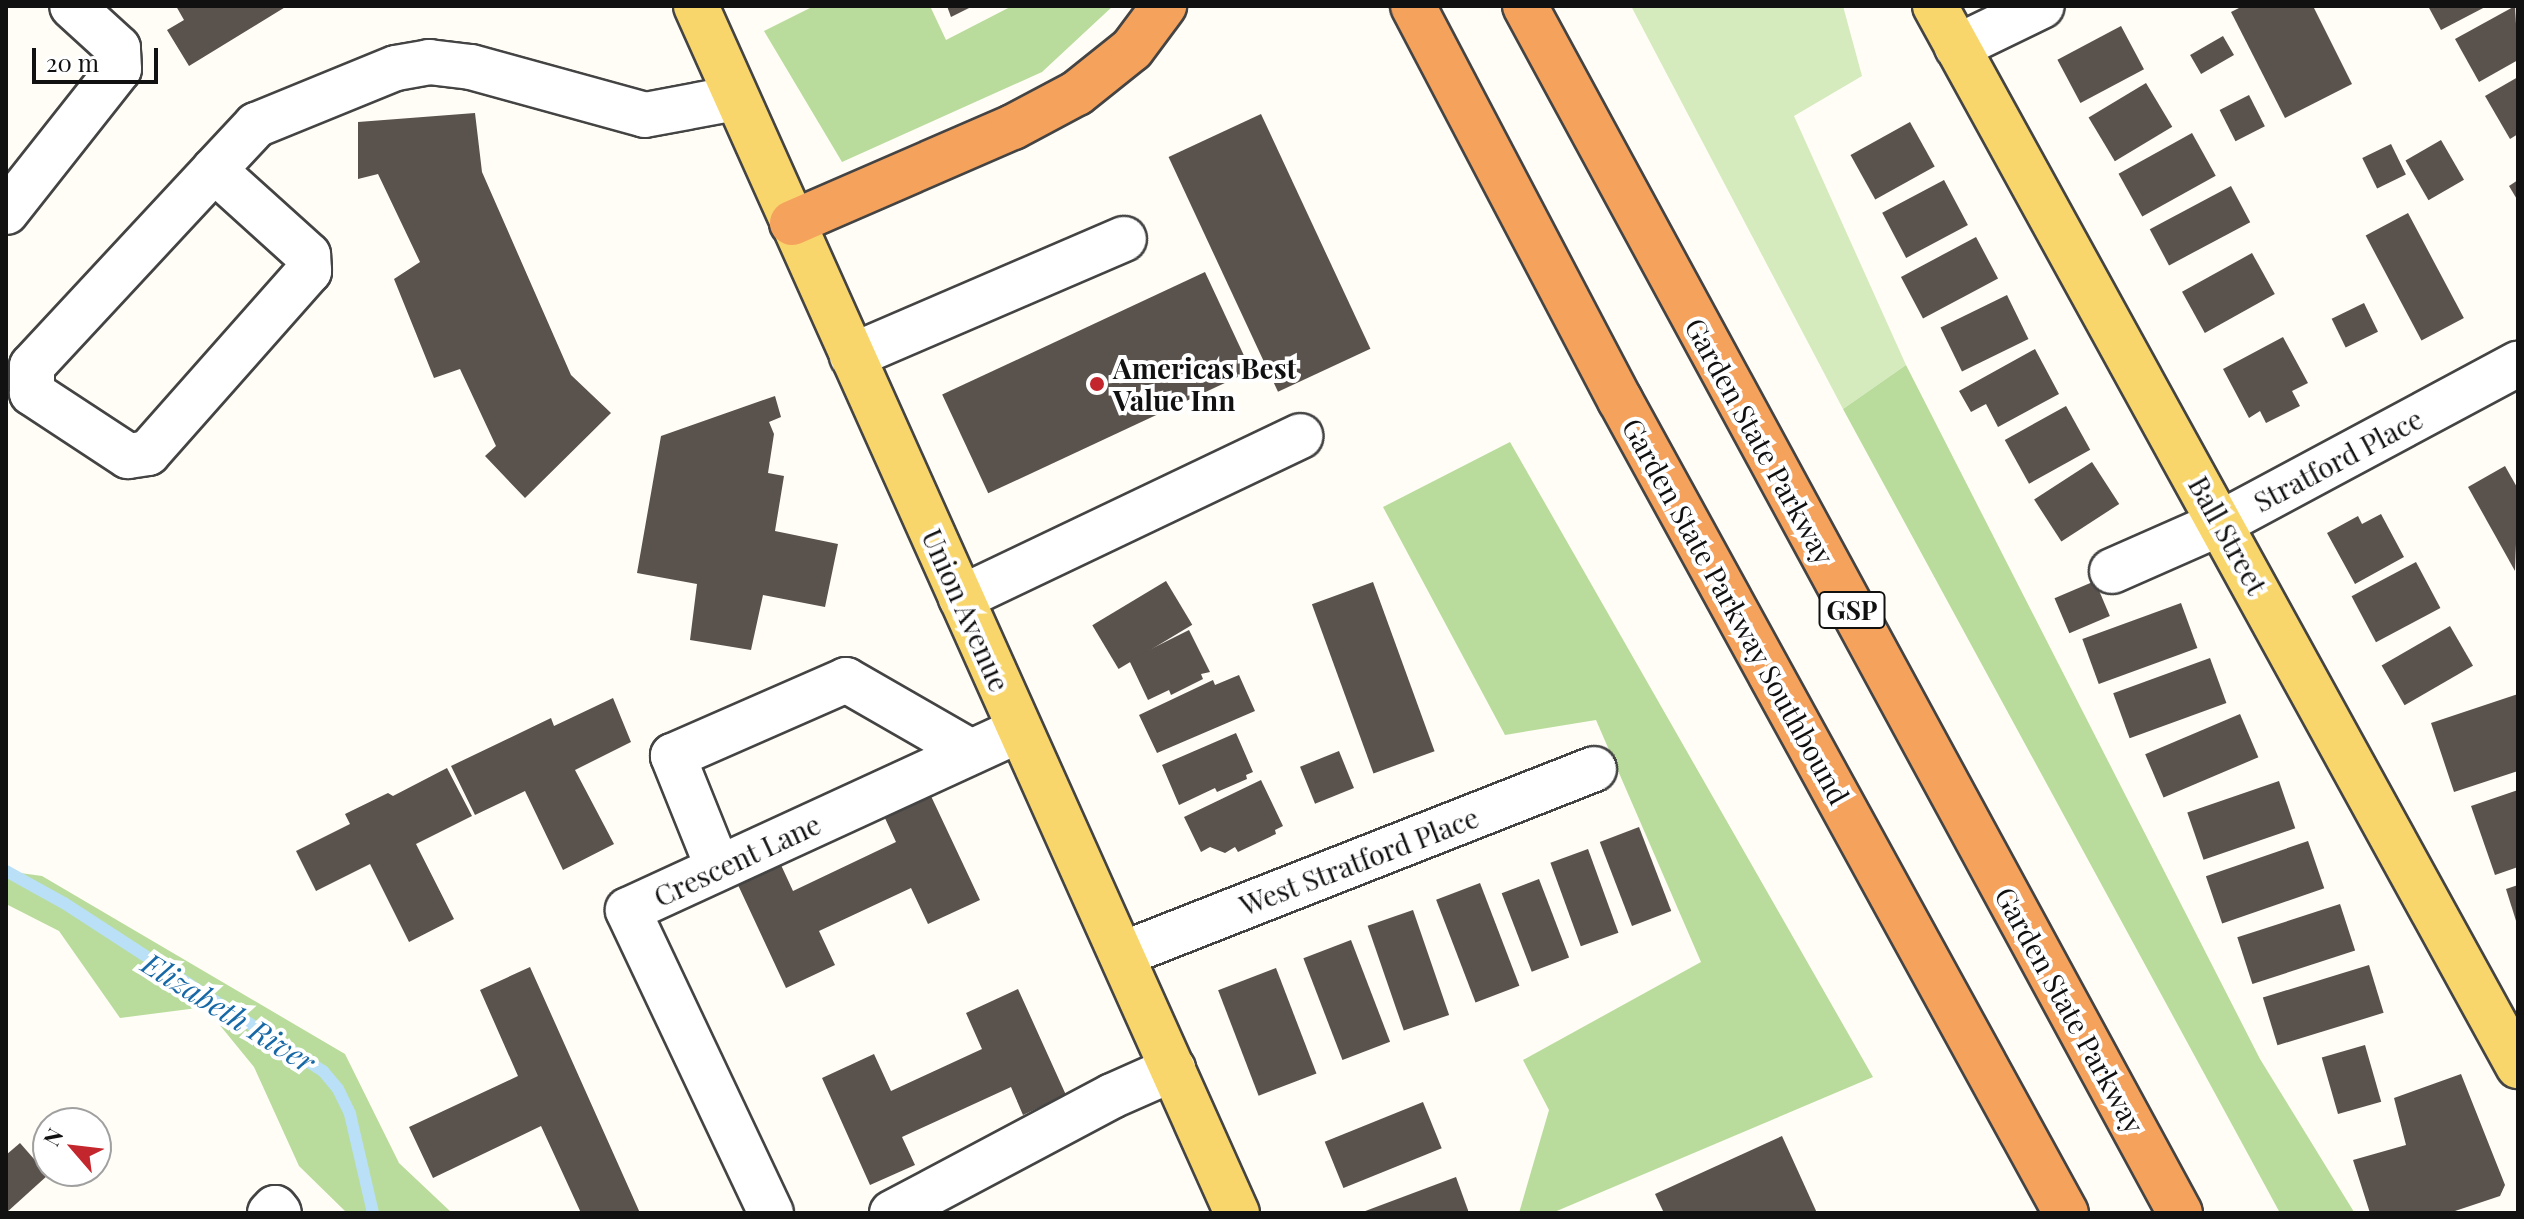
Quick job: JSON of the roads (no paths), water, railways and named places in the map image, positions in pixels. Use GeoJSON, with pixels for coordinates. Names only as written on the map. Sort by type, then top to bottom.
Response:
{"type":"FeatureCollection","features":[{"type":"Feature","properties":{"kind":"highway"},"geometry":{"type":"LineString","coordinates":[[792,223],[1013,127],[1077,93],[1132,49],[1164,6]]}},
{"type":"Feature","properties":{"kind":"highway","name":"Garden State Parkway Southbound"},"geometry":{"type":"LineString","coordinates":[[1413,6],[1576,319],[2066,1213]]}},
{"type":"Feature","properties":{"kind":"highway","name":"Garden State Parkway"},"geometry":{"type":"LineString","coordinates":[[1525,6],[2180,1213]]}},
{"type":"Feature","properties":{"kind":"main road","name":"Union Avenue"},"geometry":{"type":"LineString","coordinates":[[696,6],[1237,1213]]}},
{"type":"Feature","properties":{"kind":"main road","name":"Ball Street"},"geometry":{"type":"LineString","coordinates":[[1935,6],[2516,1056]]}},
{"type":"Feature","properties":{"kind":"street"},"geometry":{"type":"LineString","coordinates":[[6,212],[119,69],[118,48],[72,6]]}},
{"type":"Feature","properties":{"kind":"street"},"geometry":{"type":"LineString","coordinates":[[1957,47],[2042,6]]}},
{"type":"Feature","properties":{"kind":"street"},"geometry":{"type":"LineString","coordinates":[[214,170],[308,255],[309,271],[148,453],[128,456],[32,393],[19,358],[214,170],[256,125],[396,68],[429,62],[471,67],[645,115],[736,98]]}},
{"type":"Feature","properties":{"kind":"street"},"geometry":{"type":"LineString","coordinates":[[852,356],[1124,239]]}},
{"type":"Feature","properties":{"kind":"street","name":"Stratford Place"},"geometry":{"type":"LineString","coordinates":[[2112,571],[2221,523],[2518,364]]}},
{"type":"Feature","properties":{"kind":"street"},"geometry":{"type":"LineString","coordinates":[[961,598],[1300,436]]}},
{"type":"Feature","properties":{"kind":"street"},"geometry":{"type":"LineString","coordinates":[[718,868],[673,756],[846,680],[971,752]]}},
{"type":"Feature","properties":{"kind":"street","name":"Crescent Lane"},"geometry":{"type":"LineString","coordinates":[[771,1213],[628,910],[1020,730]]}},
{"type":"Feature","properties":{"kind":"street","name":"West Stratford Place"},"geometry":{"type":"LineString","coordinates":[[1123,954],[1594,769]]}},
{"type":"Feature","properties":{"kind":"street"},"geometry":{"type":"LineString","coordinates":[[892,1213],[1112,1096],[1173,1069]]}},
{"type":"Feature","properties":{"kind":"street"},"geometry":{"type":"LineString","coordinates":[[270,1213],[275,1208],[279,1213]]}},
{"type":"Feature","properties":{"kind":"waterway","name":"Elizabeth River"},"geometry":{"type":"LineString","coordinates":[[6,871],[64,903],[323,1071],[338,1089],[350,1114],[373,1213]]}},
{"type":"Feature","properties":{"kind":"place","name":"Americas Best Value Inn"},"geometry":{"type":"Point","coordinates":[1097,384]}}]}
